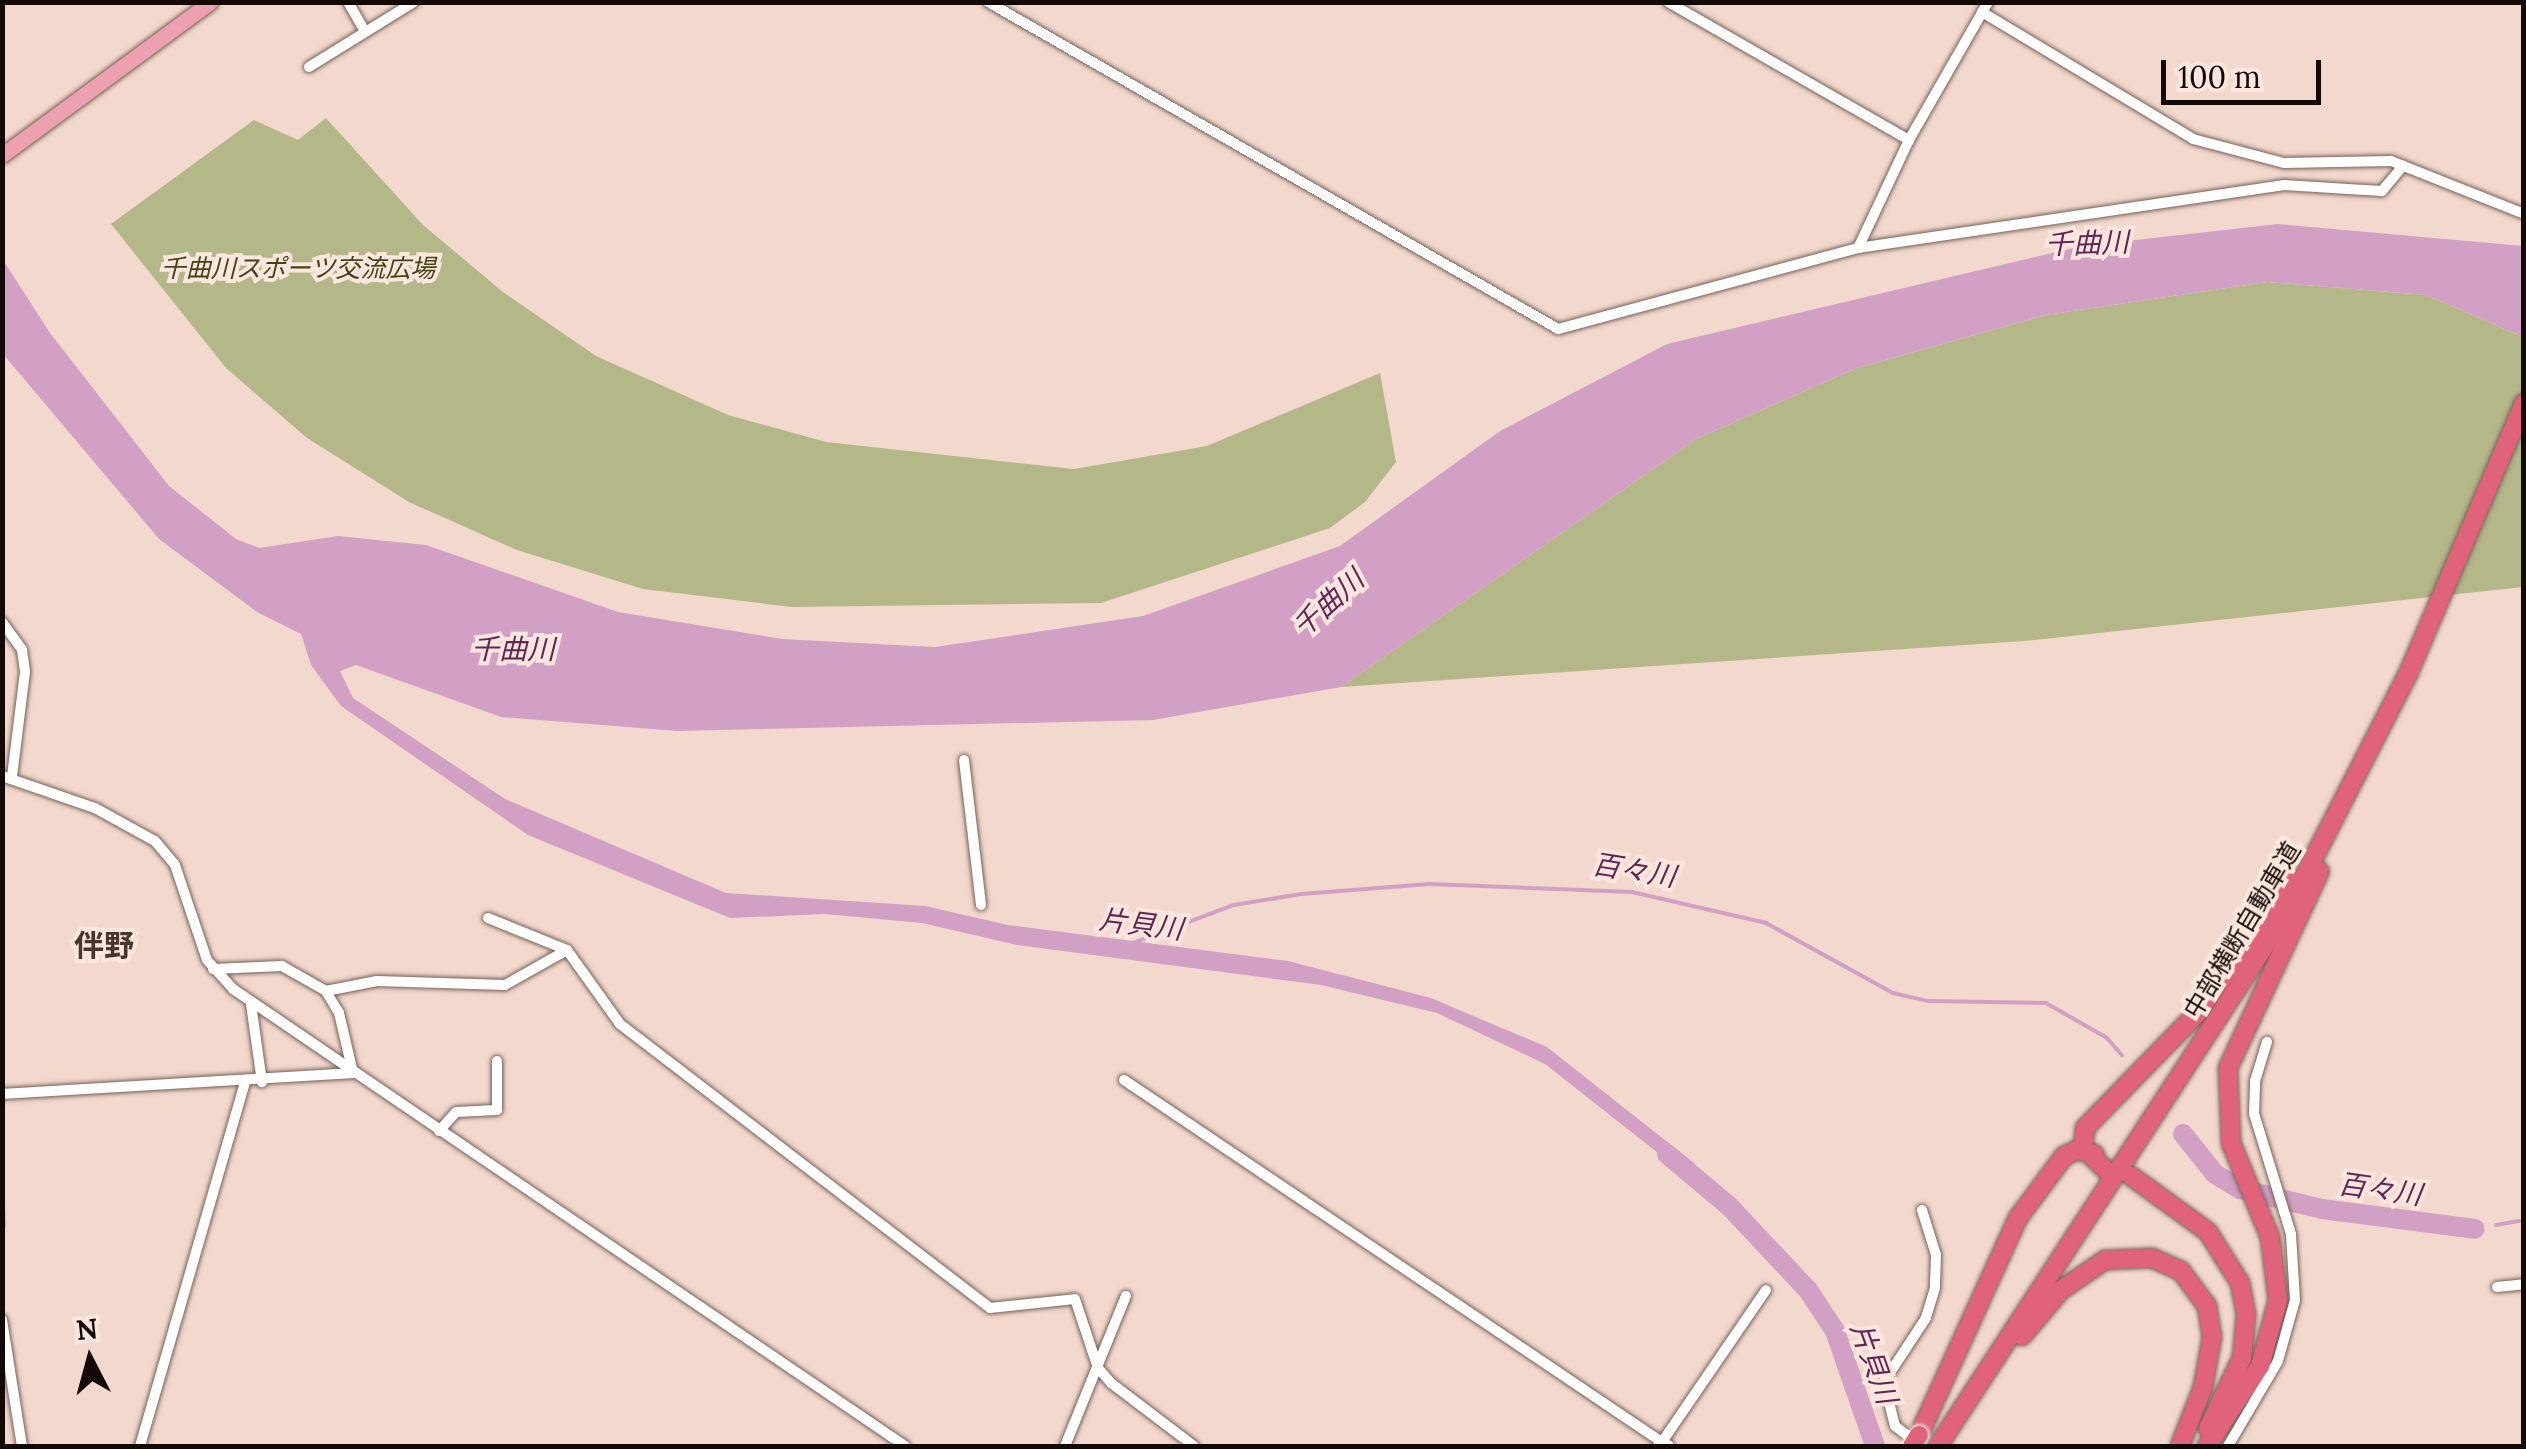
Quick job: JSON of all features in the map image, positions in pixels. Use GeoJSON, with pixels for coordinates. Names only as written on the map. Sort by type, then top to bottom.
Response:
{"type":"FeatureCollection","features":[{"type":"Feature","properties":{"kind":"highway","name":"中部横断自動車道"},"geometry":{"type":"LineString","coordinates":[[1938,1446],[2238,991],[2353,789],[2408,674],[2524,403]]}},
{"type":"Feature","properties":{"kind":"highway"},"geometry":{"type":"LineString","coordinates":[[2086,1152],[2085,1128],[2211,996],[2353,789]]}},
{"type":"Feature","properties":{"kind":"highway"},"geometry":{"type":"LineString","coordinates":[[2207,1446],[2248,1387],[2273,1331],[2278,1272],[2226,1113],[2232,1052],[2312,888],[2353,789]]}},
{"type":"Feature","properties":{"kind":"highway"},"geometry":{"type":"LineString","coordinates":[[1918,1443],[2007,1238],[2064,1156],[2086,1152],[2110,1168]]}},
{"type":"Feature","properties":{"kind":"highway"},"geometry":{"type":"LineString","coordinates":[[2182,1446],[2226,1374],[2236,1338],[2235,1300],[2205,1243],[2129,1180],[2208,1232],[2240,1283],[2246,1316],[2242,1358],[2198,1446]]}},
{"type":"Feature","properties":{"kind":"highway"},"geometry":{"type":"LineString","coordinates":[[1948,1446],[2046,1305],[2088,1268],[2134,1255],[2180,1271],[2208,1306],[2208,1368],[2182,1446]]}},
{"type":"Feature","properties":{"kind":"main road"},"geometry":{"type":"LineString","coordinates":[[2,155],[210,2]]}},
{"type":"Feature","properties":{"kind":"street"},"geometry":{"type":"LineString","coordinates":[[348,2],[364,31]]}},
{"type":"Feature","properties":{"kind":"street"},"geometry":{"type":"LineString","coordinates":[[309,67],[414,2]]}},
{"type":"Feature","properties":{"kind":"street"},"geometry":{"type":"LineString","coordinates":[[1668,2],[1908,140]]}},
{"type":"Feature","properties":{"kind":"street"},"geometry":{"type":"LineString","coordinates":[[995,4],[1550,328],[1858,248],[1876,250],[2096,209],[2284,185],[2382,191],[2403,166]]}},
{"type":"Feature","properties":{"kind":"street"},"geometry":{"type":"LineString","coordinates":[[1858,248],[1908,140],[1985,7],[2193,139],[2284,162],[2380,158],[2524,214]]}},
{"type":"Feature","properties":{"kind":"street"},"geometry":{"type":"LineString","coordinates":[[2,622],[22,650],[25,672],[7,776],[96,808],[155,841],[174,865],[213,969],[251,1004],[905,1446]]}},
{"type":"Feature","properties":{"kind":"street"},"geometry":{"type":"LineString","coordinates":[[964,760],[981,905]]}},
{"type":"Feature","properties":{"kind":"street"},"geometry":{"type":"LineString","coordinates":[[488,918],[567,950],[620,1024],[990,1308],[1075,1299],[1098,1368],[1123,1396],[1194,1446]]}},
{"type":"Feature","properties":{"kind":"street"},"geometry":{"type":"LineString","coordinates":[[326,991],[377,981],[506,985],[567,950]]}},
{"type":"Feature","properties":{"kind":"street"},"geometry":{"type":"LineString","coordinates":[[213,969],[282,966],[326,991],[339,1013],[353,1073]]}},
{"type":"Feature","properties":{"kind":"street"},"geometry":{"type":"LineString","coordinates":[[251,1004],[262,1082]]}},
{"type":"Feature","properties":{"kind":"street"},"geometry":{"type":"LineString","coordinates":[[2228,1446],[2270,1378],[2292,1316],[2296,1262],[2253,1096],[2267,1042]]}},
{"type":"Feature","properties":{"kind":"street"},"geometry":{"type":"LineString","coordinates":[[439,1131],[456,1112],[497,1110],[497,1061]]}},
{"type":"Feature","properties":{"kind":"street"},"geometry":{"type":"LineString","coordinates":[[2,1094],[244,1084],[353,1073]]}},
{"type":"Feature","properties":{"kind":"street"},"geometry":{"type":"LineString","coordinates":[[1124,1080],[1663,1445],[1766,1290]]}},
{"type":"Feature","properties":{"kind":"street"},"geometry":{"type":"LineString","coordinates":[[140,1446],[244,1084]]}},
{"type":"Feature","properties":{"kind":"street"},"geometry":{"type":"LineString","coordinates":[[1918,1443],[1895,1426],[1884,1382],[1926,1318],[1934,1288],[1936,1256],[1922,1210]]}},
{"type":"Feature","properties":{"kind":"street"},"geometry":{"type":"LineString","coordinates":[[2497,1287],[2524,1284]]}},
{"type":"Feature","properties":{"kind":"street"},"geometry":{"type":"LineString","coordinates":[[1066,1446],[1126,1296]]}},
{"type":"Feature","properties":{"kind":"street"},"geometry":{"type":"LineString","coordinates":[[2,1320],[22,1446]]}},
{"type":"Feature","properties":{"kind":"green space","name":"千曲川スポーツ交流広場"},"geometry":{"type":"Polygon","coordinates":[[[326,118],[423,225],[503,292],[596,356],[728,415],[826,442],[1074,469],[1207,446],[1380,373],[1396,462],[1365,502],[1330,528],[1101,603],[792,607],[643,589],[517,550],[409,502],[307,438],[226,368],[111,224],[254,120],[298,140],[326,118]]]}},
{"type":"Feature","properties":{"kind":"green space"},"geometry":{"type":"Polygon","coordinates":[[[2267,282],[2426,295],[2523,337],[2523,587],[2024,641],[1341,687],[1696,439],[1857,368],[2046,315],[2267,282]]]}},
{"type":"Feature","properties":{"kind":"water","name":"千曲川"},"geometry":{"type":"Polygon","coordinates":[[[2278,224],[2523,246],[2523,337],[2426,295],[2267,282],[2046,315],[1857,368],[1696,439],[1341,687],[1153,720],[677,731],[501,717],[356,665],[340,671],[353,698],[505,799],[726,893],[925,906],[1008,925],[1288,961],[1431,998],[1547,1047],[1694,1163],[1686,1175],[1545,1064],[1437,1013],[1321,985],[1017,945],[922,923],[825,914],[730,918],[528,835],[341,706],[311,665],[301,634],[257,612],[159,539],[3,354],[3,260],[50,333],[169,486],[236,539],[259,548],[338,536],[426,545],[618,612],[782,639],[935,647],[1143,616],[1340,546],[1500,431],[1667,344],[2082,246],[2278,224]]]}},
{"type":"Feature","properties":{"kind":"waterway","name":"百々川"},"geometry":{"type":"LineString","coordinates":[[1130,944],[1234,905],[1301,894],[1430,884],[1632,892],[1766,923],[1893,993],[1928,1001],[2046,1003],[2107,1038],[2122,1055]]}},
{"type":"Feature","properties":{"kind":"waterway","name":"百々川"},"geometry":{"type":"LineString","coordinates":[[2183,1134],[2215,1174],[2240,1189],[2322,1209],[2475,1229]]}},
{"type":"Feature","properties":{"kind":"waterway","name":"片貝川"},"geometry":{"type":"LineString","coordinates":[[1667,1154],[1729,1206],[1808,1290],[1835,1331],[1875,1446]]}},
{"type":"Feature","properties":{"kind":"waterway"},"geometry":{"type":"LineString","coordinates":[[2,1182],[4,1226]]}},
{"type":"Feature","properties":{"kind":"waterway"},"geometry":{"type":"LineString","coordinates":[[2496,1225],[2524,1220]]}},
{"type":"Feature","properties":{"kind":"district","name":"伴野"},"geometry":{"type":"Point","coordinates":[104,945]}}]}
